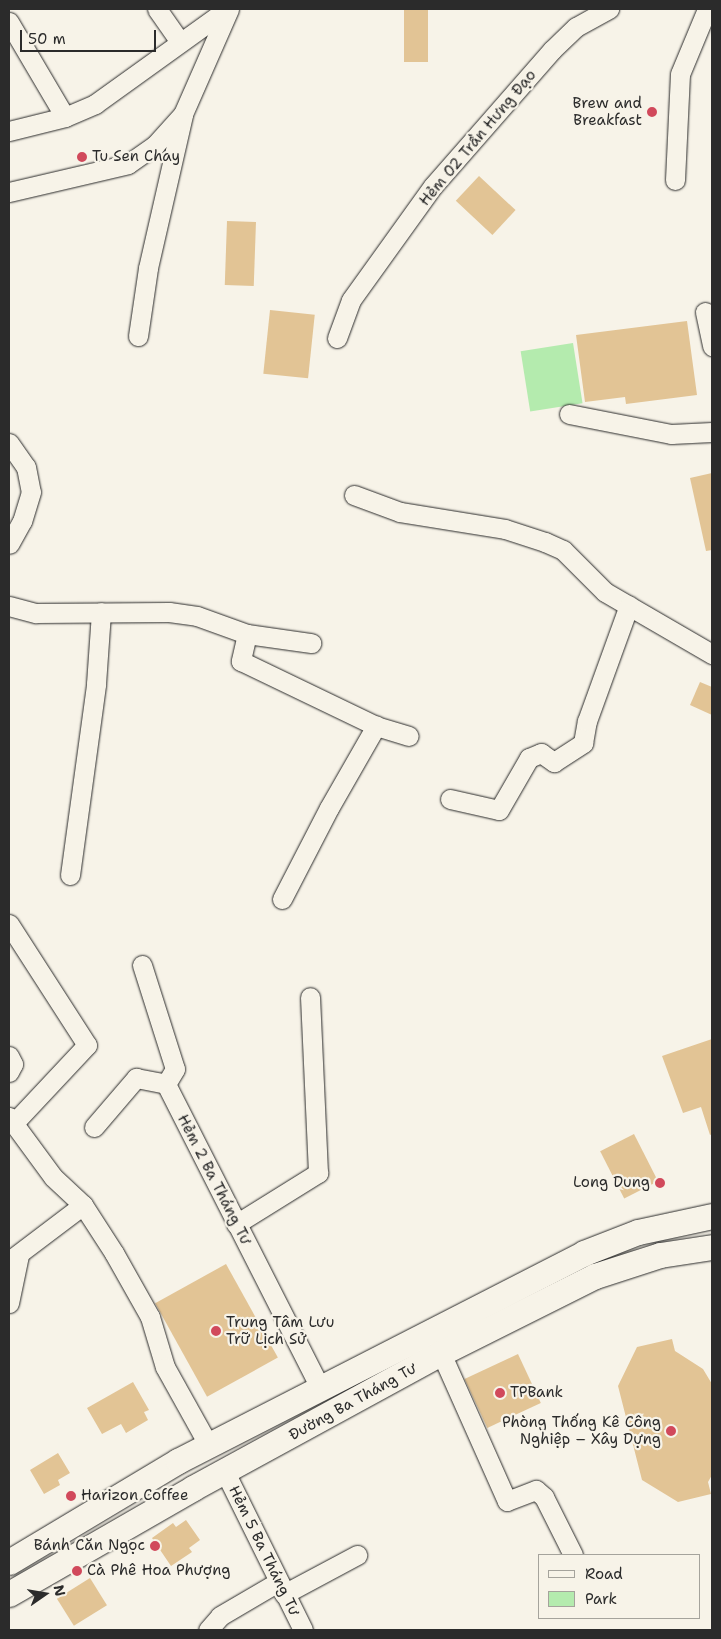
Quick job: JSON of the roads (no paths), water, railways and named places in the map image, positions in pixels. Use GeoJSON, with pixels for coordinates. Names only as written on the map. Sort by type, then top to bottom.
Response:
{"type":"FeatureCollection","features":[{"type":"Feature","properties":{"kind":"main road","name":"Đường Ba Tháng Tư"},"geometry":{"type":"LineString","coordinates":[[9,1562],[178,1461],[321,1390],[593,1249],[648,1229],[712,1216]]}},
{"type":"Feature","properties":{"kind":"main road","name":"Đường Ba Tháng Tư"},"geometry":{"type":"LineString","coordinates":[[9,1594],[193,1488],[441,1353],[595,1276],[660,1256],[712,1247]]}},
{"type":"Feature","properties":{"kind":"main road"},"geometry":{"type":"LineString","coordinates":[[178,1461],[193,1488]]}},
{"type":"Feature","properties":{"kind":"street"},"geometry":{"type":"LineString","coordinates":[[157,9],[180,41]]}},
{"type":"Feature","properties":{"kind":"street"},"geometry":{"type":"LineString","coordinates":[[9,130],[65,117],[115,91],[180,41],[228,9]]}},
{"type":"Feature","properties":{"kind":"street"},"geometry":{"type":"LineString","coordinates":[[138,336],[148,268],[183,114],[228,9]]}},
{"type":"Feature","properties":{"kind":"street","name":"Hẻm 02 Trần Hưng Đạo"},"geometry":{"type":"LineString","coordinates":[[337,338],[351,300],[433,186],[552,50],[576,27],[609,9]]}},
{"type":"Feature","properties":{"kind":"street"},"geometry":{"type":"LineString","coordinates":[[675,180],[680,74],[707,9]]}},
{"type":"Feature","properties":{"kind":"street"},"geometry":{"type":"LineString","coordinates":[[9,22],[65,117]]}},
{"type":"Feature","properties":{"kind":"street"},"geometry":{"type":"LineString","coordinates":[[9,192],[128,164],[155,145],[183,114]]}},
{"type":"Feature","properties":{"kind":"street"},"geometry":{"type":"LineString","coordinates":[[705,312],[712,346]]}},
{"type":"Feature","properties":{"kind":"street"},"geometry":{"type":"LineString","coordinates":[[569,414],[671,434],[712,432]]}},
{"type":"Feature","properties":{"kind":"street"},"geometry":{"type":"LineString","coordinates":[[9,443],[26,467],[31,492],[22,521],[9,544]]}},
{"type":"Feature","properties":{"kind":"street"},"geometry":{"type":"LineString","coordinates":[[354,495],[400,512],[505,529],[545,542],[563,550],[605,592],[712,654]]}},
{"type":"Feature","properties":{"kind":"street"},"geometry":{"type":"LineString","coordinates":[[9,606],[36,613],[169,612],[197,616],[247,634],[311,643]]}},
{"type":"Feature","properties":{"kind":"street"},"geometry":{"type":"LineString","coordinates":[[450,799],[498,810],[529,758],[540,753],[554,762],[583,743],[587,722],[628,606]]}},
{"type":"Feature","properties":{"kind":"street"},"geometry":{"type":"LineString","coordinates":[[70,875],[96,684],[101,612]]}},
{"type":"Feature","properties":{"kind":"street"},"geometry":{"type":"LineString","coordinates":[[247,634],[241,661],[376,726],[408,736]]}},
{"type":"Feature","properties":{"kind":"street"},"geometry":{"type":"LineString","coordinates":[[282,899],[329,808],[376,726]]}},
{"type":"Feature","properties":{"kind":"street"},"geometry":{"type":"LineString","coordinates":[[9,924],[87,1045],[11,1120],[53,1177],[82,1205],[150,1317],[165,1367],[209,1446]]}},
{"type":"Feature","properties":{"kind":"street"},"geometry":{"type":"LineString","coordinates":[[94,1127],[136,1078],[166,1084],[175,1069],[142,964]]}},
{"type":"Feature","properties":{"kind":"street"},"geometry":{"type":"LineString","coordinates":[[236,1224],[318,1174],[310,997]]}},
{"type":"Feature","properties":{"kind":"street"},"geometry":{"type":"LineString","coordinates":[[9,1056],[13,1064],[9,1072]]}},
{"type":"Feature","properties":{"kind":"street","name":"Hẻm 2 Ba Tháng Tư"},"geometry":{"type":"LineString","coordinates":[[166,1084],[321,1390]]}},
{"type":"Feature","properties":{"kind":"street"},"geometry":{"type":"LineString","coordinates":[[9,1303],[14,1258],[82,1205]]}},
{"type":"Feature","properties":{"kind":"street"},"geometry":{"type":"LineString","coordinates":[[441,1353],[507,1501],[536,1490],[544,1497],[572,1554]]}},
{"type":"Feature","properties":{"kind":"street","name":"Hẻm 5 Ba Tháng Tư"},"geometry":{"type":"LineString","coordinates":[[225,1472],[303,1630]]}},
{"type":"Feature","properties":{"kind":"street"},"geometry":{"type":"LineString","coordinates":[[208,1630],[220,1616],[357,1555]]}},
{"type":"Feature","properties":{"kind":"place","name":"Brew and Breakfast"},"geometry":{"type":"Point","coordinates":[652,112]}},
{"type":"Feature","properties":{"kind":"place","name":"Tu Sen Chay"},"geometry":{"type":"Point","coordinates":[82,157]}},
{"type":"Feature","properties":{"kind":"place","name":"Long Dung"},"geometry":{"type":"Point","coordinates":[660,1183]}},
{"type":"Feature","properties":{"kind":"place","name":"Trung Tâm Lưu Trữ Lịch Sử"},"geometry":{"type":"Point","coordinates":[216,1331]}},
{"type":"Feature","properties":{"kind":"place","name":"TPBank"},"geometry":{"type":"Point","coordinates":[500,1393]}},
{"type":"Feature","properties":{"kind":"place","name":"Phòng Thống Kê Công Nghiệp – Xây Dựng"},"geometry":{"type":"Point","coordinates":[671,1431]}},
{"type":"Feature","properties":{"kind":"place","name":"Harizon Coffee"},"geometry":{"type":"Point","coordinates":[71,1496]}},
{"type":"Feature","properties":{"kind":"place","name":"Bánh Căn Ngọc"},"geometry":{"type":"Point","coordinates":[155,1546]}},
{"type":"Feature","properties":{"kind":"place","name":"Cà Phê Hoa Phượng"},"geometry":{"type":"Point","coordinates":[77,1571]}}]}
